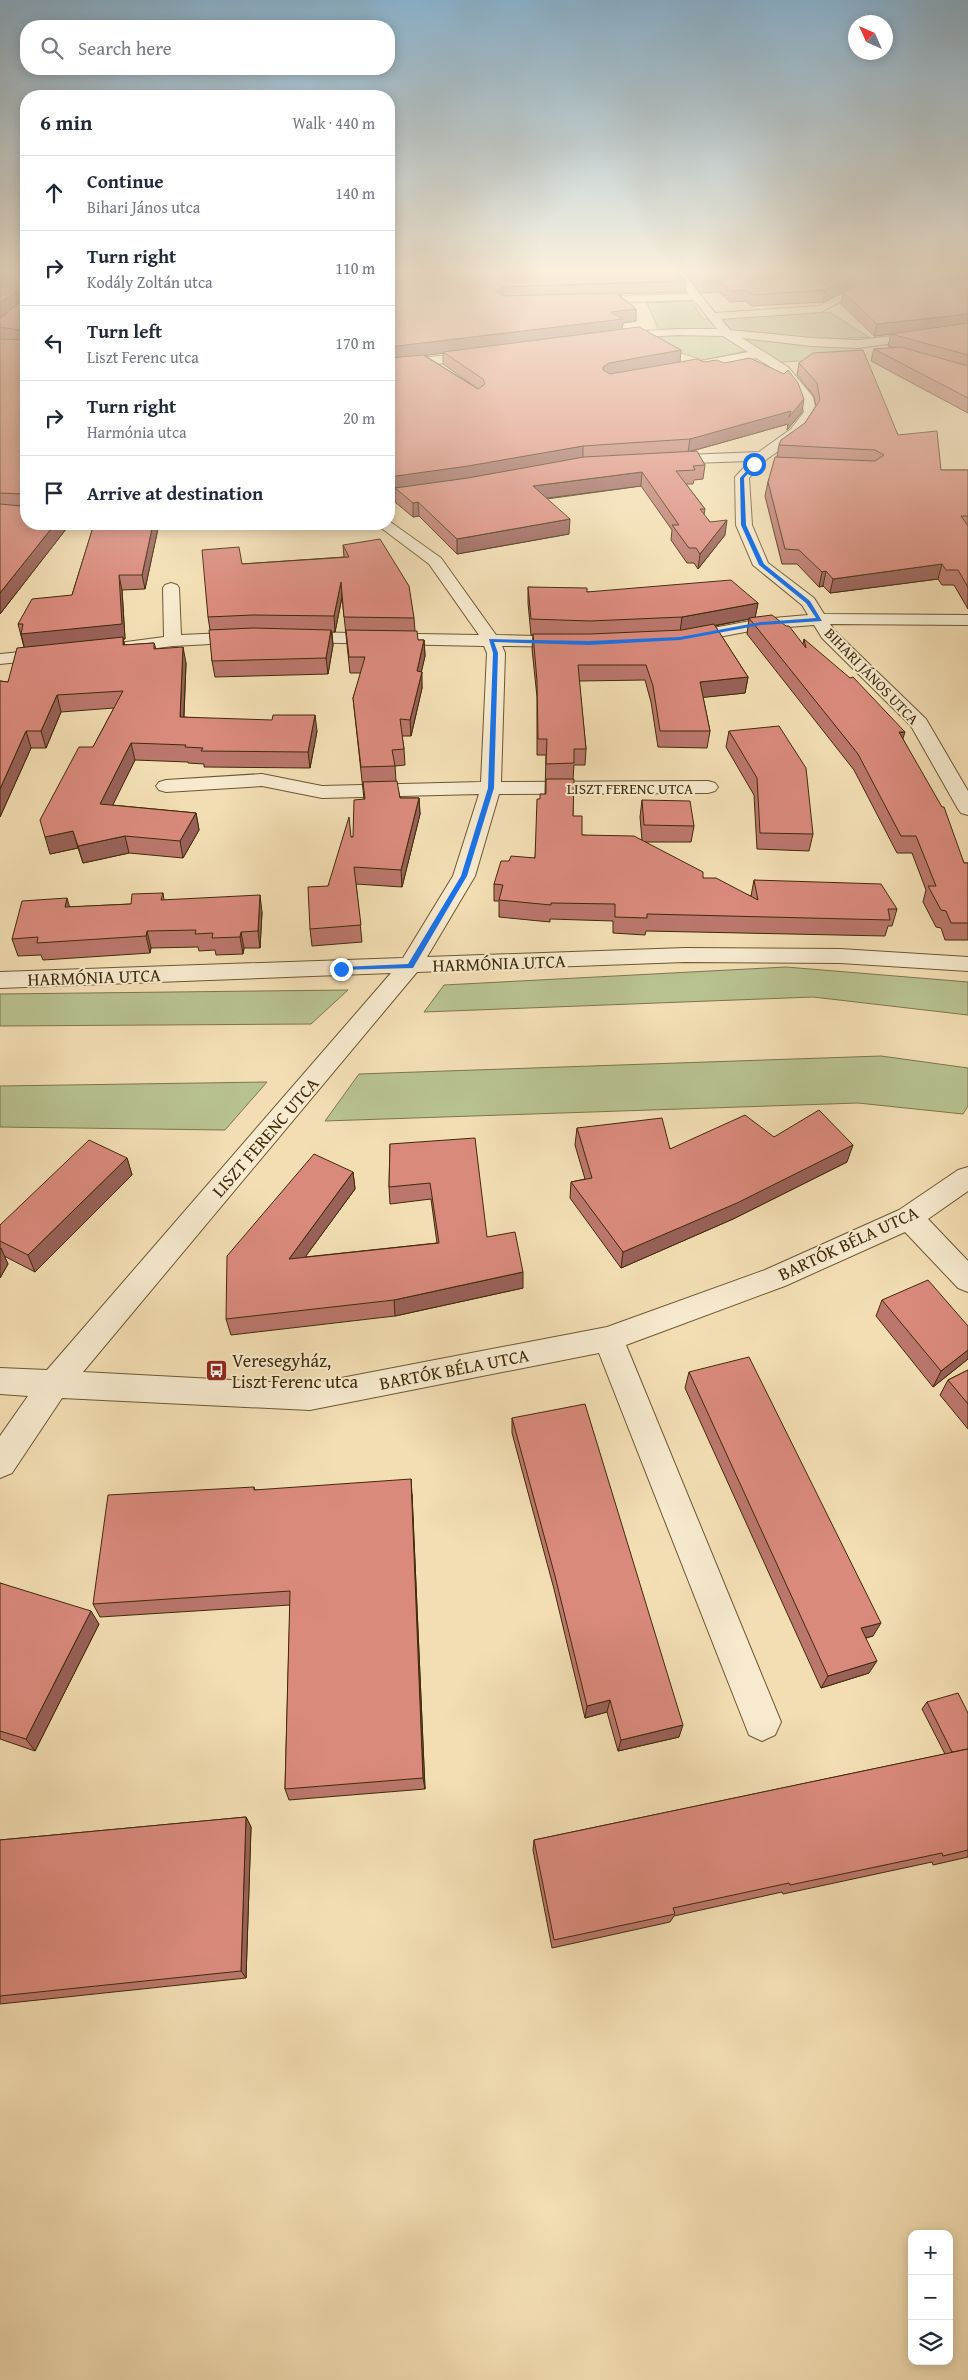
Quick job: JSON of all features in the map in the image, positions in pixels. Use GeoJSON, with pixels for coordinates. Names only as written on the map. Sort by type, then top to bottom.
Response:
{"type":"FeatureCollection","features":[{"type":"Feature","properties":{"kind":"street","name":"BIHARI JÁNOS UTCA"},"geometry":{"type":"LineString","coordinates":[[791,378],[807,397],[810,412],[796,432],[758,460],[742,478],[744,525],[762,565],[808,602],[828,634],[919,723],[968,809]]}},
{"type":"Feature","properties":{"kind":"street"},"geometry":{"type":"LineString","coordinates":[[652,460],[758,460],[774,465]]}},
{"type":"Feature","properties":{"kind":"street"},"geometry":{"type":"LineString","coordinates":[[395,496],[442,490]]}},
{"type":"Feature","properties":{"kind":"street","name":"LISZT FERENC UTCA"},"geometry":{"type":"LineString","coordinates":[[0,1463],[54,1384],[410,966],[464,876],[491,788],[496,653],[491,640],[435,561],[392,530]]}},
{"type":"Feature","properties":{"kind":"street"},"geometry":{"type":"LineString","coordinates":[[171,588],[173,641]]}},
{"type":"Feature","properties":{"kind":"street"},"geometry":{"type":"LineString","coordinates":[[660,640],[680,639],[761,624],[820,620],[968,620]]}},
{"type":"Feature","properties":{"kind":"street"},"geometry":{"type":"LineString","coordinates":[[96,650],[173,641],[270,637],[589,643]]}},
{"type":"Feature","properties":{"kind":"street"},"geometry":{"type":"LineString","coordinates":[[0,659],[67,653]]}},
{"type":"Feature","properties":{"kind":"street","name":"LISZT FERENC UTCA"},"geometry":{"type":"LineString","coordinates":[[166,786],[262,780],[322,792],[491,788],[708,787]]}},
{"type":"Feature","properties":{"kind":"street","name":"HARMÓNIA UTCA"},"geometry":{"type":"LineString","coordinates":[[0,980],[685,956],[840,956],[968,964]]}},
{"type":"Feature","properties":{"kind":"street","name":"BARTÓK BÉLA UTCA"},"geometry":{"type":"LineString","coordinates":[[0,1381],[310,1397],[608,1338],[776,1278],[909,1218],[968,1177]]}},
{"type":"Feature","properties":{"kind":"street"},"geometry":{"type":"LineString","coordinates":[[909,1218],[968,1280]]}},
{"type":"Feature","properties":{"kind":"street"},"geometry":{"type":"LineString","coordinates":[[608,1338],[762,1722]]}},
{"type":"Feature","properties":{"kind":"green space"},"geometry":{"type":"Polygon","coordinates":[[[786,967],[968,982],[968,1015],[813,997],[424,1012],[444,985],[786,967]]]}},
{"type":"Feature","properties":{"kind":"green space"},"geometry":{"type":"Polygon","coordinates":[[[348,990],[311,1024],[0,1026],[0,994],[348,990]]]}},
{"type":"Feature","properties":{"kind":"green space"},"geometry":{"type":"Polygon","coordinates":[[[881,1056],[968,1068],[968,1106],[963,1114],[858,1103],[325,1121],[359,1074],[881,1056]]]}},
{"type":"Feature","properties":{"kind":"green space"},"geometry":{"type":"Polygon","coordinates":[[[267,1082],[225,1130],[0,1127],[0,1086],[267,1082]]]}},
{"type":"Feature","properties":{"kind":"building"},"geometry":{"type":"Polygon","coordinates":[[[0,378],[20,378],[20,494],[0,493],[0,378]]]}},
{"type":"Feature","properties":{"kind":"building"},"geometry":{"type":"Polygon","coordinates":[[[395,378],[460,378],[478,389],[485,384],[482,378],[794,378],[804,399],[789,417],[791,411],[690,439],[583,446],[468,466],[395,476],[395,378]]]}},
{"type":"Feature","properties":{"kind":"building"},"geometry":{"type":"Polygon","coordinates":[[[813,378],[875,378],[898,435],[937,431],[941,470],[968,470],[968,516],[961,516],[968,526],[968,587],[958,570],[946,570],[942,564],[833,579],[826,571],[822,572],[799,550],[785,549],[768,482],[775,457],[875,461],[884,455],[875,450],[779,445],[781,440],[805,423],[820,400],[817,383],[813,378]]]}},
{"type":"Feature","properties":{"kind":"building"},"geometry":{"type":"Polygon","coordinates":[[[930,378],[968,378],[968,398],[930,378]]]}},
{"type":"Feature","properties":{"kind":"building"},"geometry":{"type":"Polygon","coordinates":[[[697,451],[705,465],[693,466],[695,470],[676,471],[705,509],[700,509],[710,522],[727,520],[700,554],[696,548],[689,548],[672,525],[679,525],[642,472],[533,486],[570,519],[457,539],[418,502],[413,503],[395,488],[468,478],[584,457],[697,451]]]}},
{"type":"Feature","properties":{"kind":"building"},"geometry":{"type":"Polygon","coordinates":[[[0,504],[20,506],[20,530],[50,530],[0,593],[0,504]]]}},
{"type":"Feature","properties":{"kind":"building"},"geometry":{"type":"Polygon","coordinates":[[[92,530],[152,530],[142,575],[119,575],[122,624],[21,634],[23,624],[18,624],[32,599],[72,595],[92,530]]]}},
{"type":"Feature","properties":{"kind":"building"},"geometry":{"type":"Polygon","coordinates":[[[380,539],[409,586],[414,618],[344,617],[341,582],[334,616],[253,615],[208,617],[202,550],[239,547],[242,564],[349,557],[343,545],[380,539]]]}},
{"type":"Feature","properties":{"kind":"building"},"geometry":{"type":"Polygon","coordinates":[[[731,580],[758,603],[682,617],[590,621],[531,619],[528,587],[587,588],[587,592],[731,580]]]}},
{"type":"Feature","properties":{"kind":"building"},"geometry":{"type":"Polygon","coordinates":[[[772,615],[786,626],[789,626],[806,648],[804,639],[850,678],[853,677],[905,732],[899,732],[942,807],[944,807],[964,863],[968,863],[968,923],[951,923],[946,911],[941,910],[928,886],[936,886],[916,836],[901,836],[858,754],[749,618],[772,615]]]}},
{"type":"Feature","properties":{"kind":"building"},"geometry":{"type":"Polygon","coordinates":[[[714,624],[748,677],[700,682],[710,731],[660,731],[653,686],[646,665],[578,665],[586,749],[574,749],[574,763],[546,764],[547,739],[538,739],[537,681],[533,634],[590,634],[682,630],[714,624]]]}},
{"type":"Feature","properties":{"kind":"building"},"geometry":{"type":"Polygon","coordinates":[[[253,628],[331,630],[326,658],[212,661],[209,630],[253,628]]]}},
{"type":"Feature","properties":{"kind":"building"},"geometry":{"type":"Polygon","coordinates":[[[346,630],[417,631],[418,640],[424,640],[417,671],[422,672],[410,720],[400,719],[404,749],[392,750],[395,766],[361,767],[353,698],[365,657],[349,657],[346,630]]]}},
{"type":"Feature","properties":{"kind":"building"},"geometry":{"type":"Polygon","coordinates":[[[123,637],[123,645],[154,643],[154,649],[183,647],[180,717],[272,720],[273,715],[315,715],[308,752],[201,751],[203,748],[185,747],[186,745],[131,743],[100,804],[196,813],[180,841],[125,836],[78,846],[73,831],[45,837],[40,820],[79,747],[93,747],[123,691],[57,695],[41,731],[26,731],[0,789],[0,681],[8,682],[17,648],[123,637]]]}},
{"type":"Feature","properties":{"kind":"building"},"geometry":{"type":"Polygon","coordinates":[[[779,726],[806,768],[813,834],[760,833],[757,778],[729,731],[779,726]]]}},
{"type":"Feature","properties":{"kind":"building"},"geometry":{"type":"Polygon","coordinates":[[[546,779],[574,779],[573,816],[582,816],[582,835],[634,836],[703,872],[703,878],[716,878],[758,900],[754,880],[881,884],[897,909],[888,909],[890,920],[647,914],[647,918],[615,917],[615,904],[551,903],[551,905],[499,900],[503,885],[494,884],[501,861],[509,861],[511,856],[535,858],[537,799],[540,799],[540,794],[546,794],[546,779]]]}},
{"type":"Feature","properties":{"kind":"building"},"geometry":{"type":"Polygon","coordinates":[[[397,781],[400,798],[419,798],[401,870],[354,867],[361,925],[310,929],[308,887],[328,886],[349,817],[351,837],[353,837],[354,800],[365,799],[363,782],[397,781]]]}},
{"type":"Feature","properties":{"kind":"building"},"geometry":{"type":"Polygon","coordinates":[[[642,800],[690,801],[694,826],[644,825],[642,800]]]}},
{"type":"Feature","properties":{"kind":"building"},"geometry":{"type":"Polygon","coordinates":[[[163,893],[161,900],[260,895],[258,931],[241,932],[240,937],[212,938],[213,933],[195,934],[196,930],[147,931],[146,936],[37,943],[38,937],[12,939],[22,901],[67,898],[65,907],[131,904],[132,894],[163,893]]]}},
{"type":"Feature","properties":{"kind":"building"},"geometry":{"type":"Polygon","coordinates":[[[819,1110],[853,1145],[737,1203],[623,1252],[571,1182],[592,1178],[577,1128],[662,1118],[670,1149],[745,1115],[774,1137],[819,1110]]]}},
{"type":"Feature","properties":{"kind":"building"},"geometry":{"type":"Polygon","coordinates":[[[475,1138],[487,1237],[515,1232],[523,1272],[394,1300],[226,1319],[227,1256],[314,1154],[353,1172],[289,1259],[439,1243],[430,1183],[389,1187],[390,1144],[475,1138]]]}},
{"type":"Feature","properties":{"kind":"building"},"geometry":{"type":"Polygon","coordinates":[[[89,1140],[127,1158],[28,1255],[0,1241],[0,1225],[89,1140]]]}},
{"type":"Feature","properties":{"kind":"building"},"geometry":{"type":"Polygon","coordinates":[[[928,1280],[968,1326],[968,1350],[941,1371],[882,1300],[928,1280]]]}},
{"type":"Feature","properties":{"kind":"building"},"geometry":{"type":"Polygon","coordinates":[[[749,1357],[881,1623],[861,1628],[877,1661],[828,1676],[689,1372],[749,1357]]]}},
{"type":"Feature","properties":{"kind":"building"},"geometry":{"type":"Polygon","coordinates":[[[968,1370],[968,1404],[948,1380],[968,1370]]]}},
{"type":"Feature","properties":{"kind":"building"},"geometry":{"type":"Polygon","coordinates":[[[585,1404],[683,1725],[621,1740],[610,1700],[587,1706],[555,1576],[512,1418],[585,1404]]]}},
{"type":"Feature","properties":{"kind":"building"},"geometry":{"type":"Polygon","coordinates":[[[411,1479],[423,1778],[285,1789],[290,1591],[93,1604],[108,1495],[254,1487],[254,1490],[411,1479]]]}},
{"type":"Feature","properties":{"kind":"building"},"geometry":{"type":"Polygon","coordinates":[[[0,1583],[91,1611],[26,1739],[0,1731],[0,1583]]]}},
{"type":"Feature","properties":{"kind":"building"},"geometry":{"type":"Polygon","coordinates":[[[958,1693],[968,1713],[968,1749],[952,1752],[927,1702],[958,1693]]]}},
{"type":"Feature","properties":{"kind":"building"},"geometry":{"type":"Polygon","coordinates":[[[968,1749],[968,1850],[943,1856],[942,1853],[790,1885],[789,1883],[673,1908],[675,1914],[554,1940],[534,1840],[968,1749]]]}},
{"type":"Feature","properties":{"kind":"building"},"geometry":{"type":"Polygon","coordinates":[[[246,1817],[241,1971],[0,1996],[0,1840],[246,1817]]]}},
{"type":"Feature","properties":{"kind":"place","name":"Veresegyház, Liszt Ferenc utca"},"geometry":{"type":"Point","coordinates":[216,1370]}},
{"type":"Feature","properties":{"kind":"route"},"geometry":{"type":"LineString","coordinates":[[341,969],[410,966],[464,876],[491,788],[496,653],[491,640],[589,643],[680,639],[761,624],[820,620],[808,602],[762,565],[744,525],[742,478],[754,464]]}}]}
